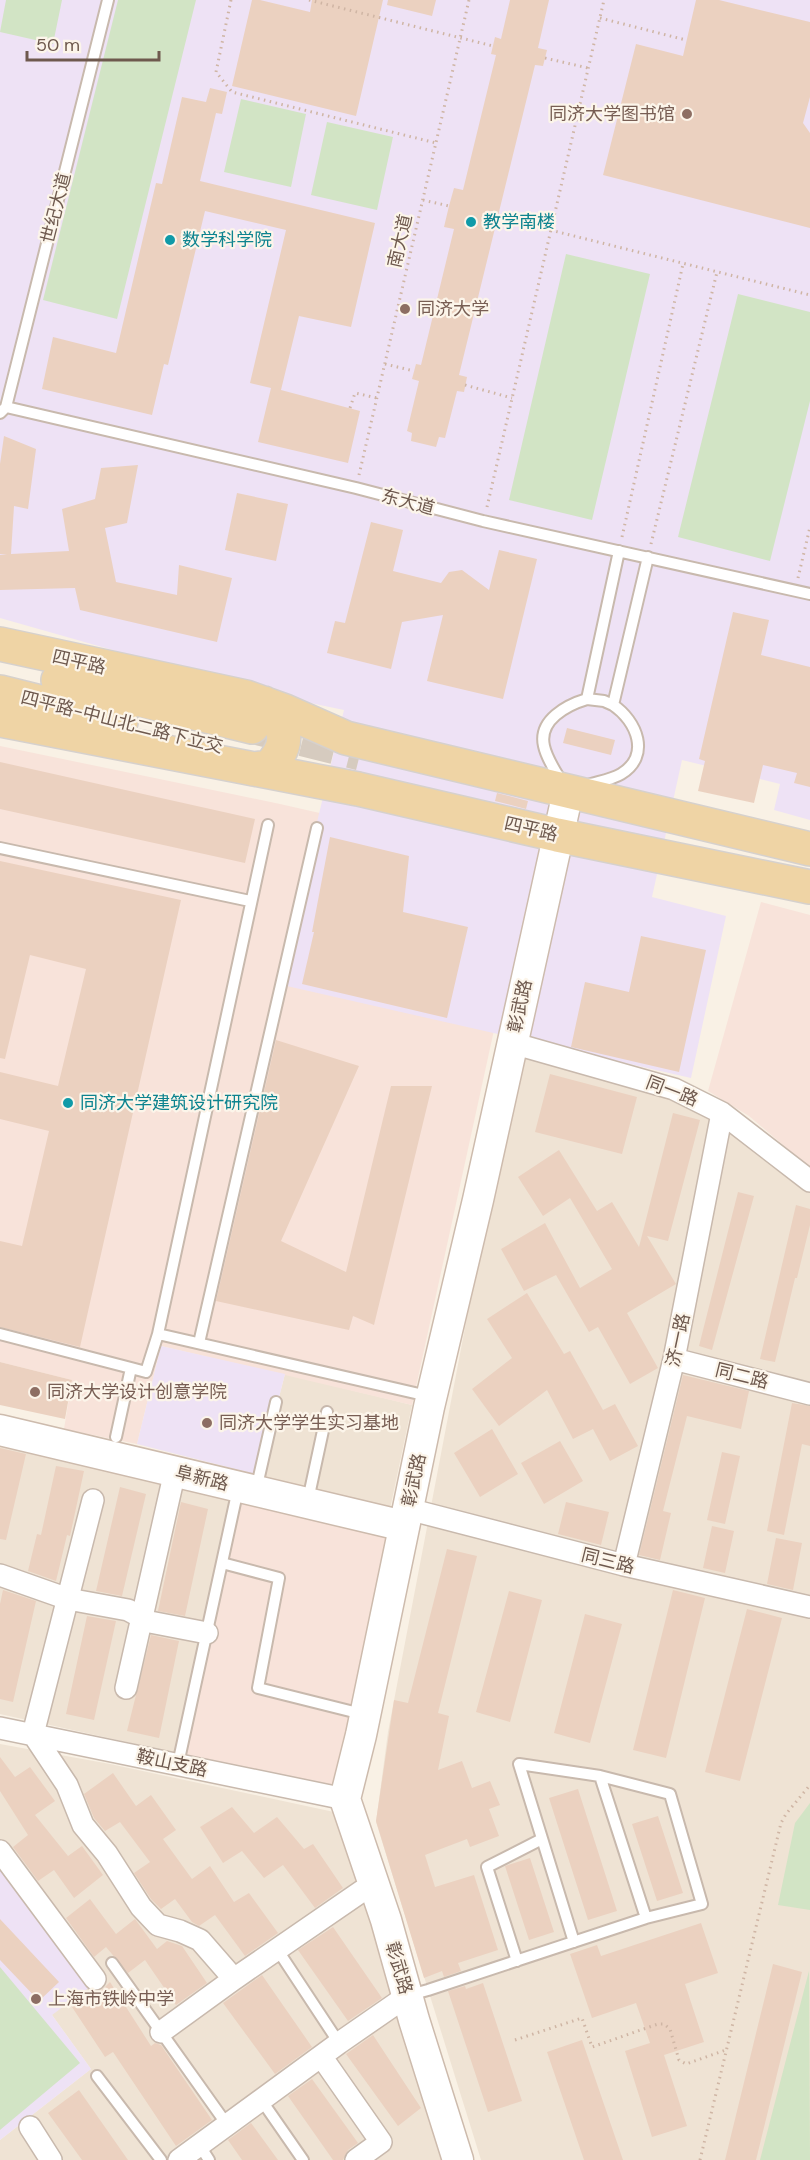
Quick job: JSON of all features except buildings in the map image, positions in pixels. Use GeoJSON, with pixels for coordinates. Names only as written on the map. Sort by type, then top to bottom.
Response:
{"type":"FeatureCollection","features":[{"type":"Feature","properties":{"kind":"main road","name":"四平路"},"geometry":{"type":"LineString","coordinates":[[0,644],[246,697],[254,738]]}},
{"type":"Feature","properties":{"kind":"main road","name":"四平路-中山北二路下立交"},"geometry":{"type":"LineString","coordinates":[[0,666],[254,738]]}},
{"type":"Feature","properties":{"kind":"main road","name":"四平路-中山北二路下立交"},"geometry":{"type":"LineString","coordinates":[[0,692],[254,738]]}},
{"type":"Feature","properties":{"kind":"main road","name":"四平路"},"geometry":{"type":"LineString","coordinates":[[0,720],[254,738],[345,738],[810,849]]}},
{"type":"Feature","properties":{"kind":"main road","name":"四平路"},"geometry":{"type":"LineString","coordinates":[[254,738],[358,789],[557,835],[810,887]]}},
{"type":"Feature","properties":{"kind":"street","name":"彰武路"},"geometry":{"type":"LineString","coordinates":[[458,2160],[386,1920],[345,1799],[432,1397],[568,792]]}},
{"type":"Feature","properties":{"kind":"street","name":"同一路"},"geometry":{"type":"LineString","coordinates":[[512,1043],[674,1089],[722,1113],[810,1182]]}},
{"type":"Feature","properties":{"kind":"street","name":"济一路"},"geometry":{"type":"LineString","coordinates":[[624,1565],[674,1359],[722,1113]]}},
{"type":"Feature","properties":{"kind":"street","name":"同二路"},"geometry":{"type":"LineString","coordinates":[[674,1359],[810,1394]]}},
{"type":"Feature","properties":{"kind":"street","name":"阜新路"},"geometry":{"type":"LineString","coordinates":[[0,1430],[308,1503],[406,1518]]}},
{"type":"Feature","properties":{"kind":"street"},"geometry":{"type":"LineString","coordinates":[[126,1688],[175,1472]]}},
{"type":"Feature","properties":{"kind":"street"},"geometry":{"type":"LineString","coordinates":[[93,1500],[33,1734],[67,1785],[83,1825],[107,1854],[141,1907],[158,1925],[200,1940],[234,1979]]}},
{"type":"Feature","properties":{"kind":"street","name":"同三路"},"geometry":{"type":"LineString","coordinates":[[406,1518],[810,1607]]}},
{"type":"Feature","properties":{"kind":"street"},"geometry":{"type":"LineString","coordinates":[[0,1575],[68,1599],[128,1610],[150,1622],[207,1634]]}},
{"type":"Feature","properties":{"kind":"street","name":"鞍山支路"},"geometry":{"type":"LineString","coordinates":[[0,1728],[345,1799]]}},
{"type":"Feature","properties":{"kind":"street"},"geometry":{"type":"LineString","coordinates":[[0,1851],[95,1979]]}},
{"type":"Feature","properties":{"kind":"street"},"geometry":{"type":"LineString","coordinates":[[161,2032],[277,1949],[362,1892]]}},
{"type":"Feature","properties":{"kind":"street"},"geometry":{"type":"LineString","coordinates":[[179,2160],[204,2153],[228,2126],[321,2056],[407,1996]]}},
{"type":"Feature","properties":{"kind":"street"},"geometry":{"type":"LineString","coordinates":[[321,2056],[381,2142],[356,2160]]}},
{"type":"Feature","properties":{"kind":"street"},"geometry":{"type":"LineString","coordinates":[[30,2127],[51,2160]]}},
{"type":"Feature","properties":{"kind":"lane","name":"世纪大道"},"geometry":{"type":"LineString","coordinates":[[3,410],[108,0]]}},
{"type":"Feature","properties":{"kind":"lane","name":"东大道"},"geometry":{"type":"LineString","coordinates":[[3,410],[356,488],[483,521],[810,594]]}},
{"type":"Feature","properties":{"kind":"lane"},"geometry":{"type":"LineString","coordinates":[[587,699],[619,551]]}},
{"type":"Feature","properties":{"kind":"lane"},"geometry":{"type":"LineString","coordinates":[[613,705],[648,557]]}},
{"type":"Feature","properties":{"kind":"lane"},"geometry":{"type":"LineString","coordinates":[[587,699],[604,701],[613,705],[622,711],[635,728],[640,746],[635,762],[621,774],[568,792],[549,759],[543,743],[545,727],[557,713],[576,702],[587,699]]}},
{"type":"Feature","properties":{"kind":"lane"},"geometry":{"type":"LineString","coordinates":[[0,1334],[146,1372],[158,1334],[268,825]]}},
{"type":"Feature","properties":{"kind":"lane"},"geometry":{"type":"LineString","coordinates":[[199,1343],[317,828]]}},
{"type":"Feature","properties":{"kind":"lane"},"geometry":{"type":"LineString","coordinates":[[0,848],[250,901]]}},
{"type":"Feature","properties":{"kind":"lane"},"geometry":{"type":"LineString","coordinates":[[158,1334],[432,1397]]}},
{"type":"Feature","properties":{"kind":"lane"},"geometry":{"type":"LineString","coordinates":[[116,1437],[131,1368]]}},
{"type":"Feature","properties":{"kind":"lane"},"geometry":{"type":"LineString","coordinates":[[178,1764],[222,1563],[276,1402]]}},
{"type":"Feature","properties":{"kind":"lane"},"geometry":{"type":"LineString","coordinates":[[308,1503],[327,1412]]}},
{"type":"Feature","properties":{"kind":"lane"},"geometry":{"type":"LineString","coordinates":[[222,1563],[279,1578],[258,1688],[365,1715]]}},
{"type":"Feature","properties":{"kind":"lane"},"geometry":{"type":"LineString","coordinates":[[407,1996],[517,1961],[574,1942],[646,1918],[702,1904],[670,1794],[600,1776],[519,1764],[574,1942]]}},
{"type":"Feature","properties":{"kind":"lane"},"geometry":{"type":"LineString","coordinates":[[600,1776],[646,1918]]}},
{"type":"Feature","properties":{"kind":"lane"},"geometry":{"type":"LineString","coordinates":[[517,1961],[487,1867],[542,1839]]}},
{"type":"Feature","properties":{"kind":"lane"},"geometry":{"type":"LineString","coordinates":[[277,1949],[339,2043]]}},
{"type":"Feature","properties":{"kind":"lane"},"geometry":{"type":"LineString","coordinates":[[112,1963],[228,2126]]}},
{"type":"Feature","properties":{"kind":"lane"},"geometry":{"type":"LineString","coordinates":[[97,2076],[161,2160]]}},
{"type":"Feature","properties":{"kind":"lane"},"geometry":{"type":"LineString","coordinates":[[262,2101],[303,2160]]}},
{"type":"Feature","properties":{"kind":"path"},"geometry":{"type":"LineString","coordinates":[[231,0],[216,72],[232,92],[436,143]]}},
{"type":"Feature","properties":{"kind":"path"},"geometry":{"type":"LineString","coordinates":[[309,0],[493,46]]}},
{"type":"Feature","properties":{"kind":"path","name":"南大道"},"geometry":{"type":"LineString","coordinates":[[356,488],[469,0]]}},
{"type":"Feature","properties":{"kind":"path"},"geometry":{"type":"LineString","coordinates":[[483,521],[604,0]]}},
{"type":"Feature","properties":{"kind":"path"},"geometry":{"type":"LineString","coordinates":[[600,18],[687,40]]}},
{"type":"Feature","properties":{"kind":"path"},"geometry":{"type":"LineString","coordinates":[[545,58],[588,69]]}},
{"type":"Feature","properties":{"kind":"path"},"geometry":{"type":"LineString","coordinates":[[423,200],[449,206]]}},
{"type":"Feature","properties":{"kind":"path"},"geometry":{"type":"LineString","coordinates":[[498,217],[810,295]]}},
{"type":"Feature","properties":{"kind":"path"},"geometry":{"type":"LineString","coordinates":[[619,551],[683,264]]}},
{"type":"Feature","properties":{"kind":"path"},"geometry":{"type":"LineString","coordinates":[[648,557],[717,272]]}},
{"type":"Feature","properties":{"kind":"path"},"geometry":{"type":"LineString","coordinates":[[386,364],[414,371]]}},
{"type":"Feature","properties":{"kind":"path"},"geometry":{"type":"LineString","coordinates":[[465,385],[512,398]]}},
{"type":"Feature","properties":{"kind":"path"},"geometry":{"type":"LineString","coordinates":[[350,408],[355,393],[377,398]]}},
{"type":"Feature","properties":{"kind":"path"},"geometry":{"type":"LineString","coordinates":[[795,590],[810,527]]}},
{"type":"Feature","properties":{"kind":"path"},"geometry":{"type":"LineString","coordinates":[[700,2160],[781,1823],[810,1785]]}},
{"type":"Feature","properties":{"kind":"path"},"geometry":{"type":"LineString","coordinates":[[515,2040],[582,2018],[592,2047],[658,2024],[664,2024],[670,2029],[679,2060],[686,2064],[726,2050]]}},
{"type":"Feature","properties":{"kind":"shaded area","name":"同济大学"},"geometry":{"type":"Polygon","coordinates":[[[0,0],[810,0],[810,820],[774,810],[780,784],[682,760],[652,897],[726,916],[691,1078],[278,984],[344,710],[267,694],[0,618],[0,0]]]}},
{"type":"Feature","properties":{"kind":"shaded area"},"geometry":{"type":"Polygon","coordinates":[[[0,746],[280,804],[531,861],[412,1405],[161,1346],[137,1444],[64,1429],[72,1380],[0,1362],[0,746]]]}},
{"type":"Feature","properties":{"kind":"shaded area"},"geometry":{"type":"Polygon","coordinates":[[[761,902],[810,915],[810,1168],[749,1116],[708,1091],[761,902]]]}},
{"type":"Feature","properties":{"kind":"shaded area"},"geometry":{"type":"Polygon","coordinates":[[[520,1039],[675,1082],[810,1175],[810,2160],[481,2160],[376,1822],[388,1732],[520,1039]]]}},
{"type":"Feature","properties":{"kind":"shaded area","name":"同济大学学生实习基地"},"geometry":{"type":"Polygon","coordinates":[[[161,1346],[285,1374],[259,1475],[137,1444],[161,1346]]]}},
{"type":"Feature","properties":{"kind":"shaded area"},"geometry":{"type":"Polygon","coordinates":[[[285,1374],[412,1405],[390,1509],[259,1475],[285,1374]]]}},
{"type":"Feature","properties":{"kind":"shaded area"},"geometry":{"type":"Polygon","coordinates":[[[0,1441],[237,1500],[181,1754],[0,1714],[0,1441]]]}},
{"type":"Feature","properties":{"kind":"shaded area"},"geometry":{"type":"Polygon","coordinates":[[[237,1500],[390,1537],[338,1786],[181,1754],[237,1500]]]}},
{"type":"Feature","properties":{"kind":"shaded area"},"geometry":{"type":"Polygon","coordinates":[[[0,1744],[110,1764],[334,1812],[366,1904],[442,2160],[0,2160],[0,2140],[91,2069],[52,2015],[0,1856],[0,1744]]]}},
{"type":"Feature","properties":{"kind":"shaded area","name":"上海市铁岭中学"},"geometry":{"type":"Polygon","coordinates":[[[0,1856],[94,1984],[52,2015],[91,2069],[0,2140],[0,1856]]]}},
{"type":"Feature","properties":{"kind":"green space"},"geometry":{"type":"Polygon","coordinates":[[[6,0],[62,0],[53,44],[0,32],[6,0]]]}},
{"type":"Feature","properties":{"kind":"green space"},"geometry":{"type":"Polygon","coordinates":[[[118,0],[196,0],[117,319],[43,300],[118,0]]]}},
{"type":"Feature","properties":{"kind":"green space"},"geometry":{"type":"Polygon","coordinates":[[[241,99],[306,114],[291,187],[224,172],[241,99]]]}},
{"type":"Feature","properties":{"kind":"green space"},"geometry":{"type":"Polygon","coordinates":[[[327,122],[393,137],[377,210],[311,195],[327,122]]]}},
{"type":"Feature","properties":{"kind":"green space"},"geometry":{"type":"Polygon","coordinates":[[[566,254],[650,274],[592,520],[509,500],[566,254]]]}},
{"type":"Feature","properties":{"kind":"green space"},"geometry":{"type":"Polygon","coordinates":[[[738,294],[810,312],[810,401],[770,561],[678,537],[738,294]]]}},
{"type":"Feature","properties":{"kind":"green space"},"geometry":{"type":"Polygon","coordinates":[[[810,1803],[810,1910],[778,1905],[795,1823],[810,1803]]]}},
{"type":"Feature","properties":{"kind":"green space"},"geometry":{"type":"Polygon","coordinates":[[[0,1967],[80,2063],[0,2130],[0,1967]]]}},
{"type":"Feature","properties":{"kind":"green space"},"geometry":{"type":"Polygon","coordinates":[[[809,1971],[810,2160],[760,2160],[809,1971]]]}},
{"type":"Feature","properties":{"kind":"tunnel"},"geometry":{"type":"LineString","coordinates":[[255,728],[360,754]]}},
{"type":"Feature","properties":{"kind":"place","name":"同济大学图书馆"},"geometry":{"type":"Point","coordinates":[687,114]}},
{"type":"Feature","properties":{"kind":"place","name":"教学南楼"},"geometry":{"type":"Point","coordinates":[471,222]}},
{"type":"Feature","properties":{"kind":"place","name":"数学科学院"},"geometry":{"type":"Point","coordinates":[170,240]}},
{"type":"Feature","properties":{"kind":"place","name":"同济大学"},"geometry":{"type":"Point","coordinates":[405,309]}},
{"type":"Feature","properties":{"kind":"place","name":"同济大学建筑设计研究院"},"geometry":{"type":"Point","coordinates":[68,1103]}},
{"type":"Feature","properties":{"kind":"place","name":"同济大学设计创意学院"},"geometry":{"type":"Point","coordinates":[35,1392]}},
{"type":"Feature","properties":{"kind":"place","name":"同济大学学生实习基地"},"geometry":{"type":"Point","coordinates":[207,1423]}},
{"type":"Feature","properties":{"kind":"place","name":"上海市铁岭中学"},"geometry":{"type":"Point","coordinates":[36,1999]}}]}
